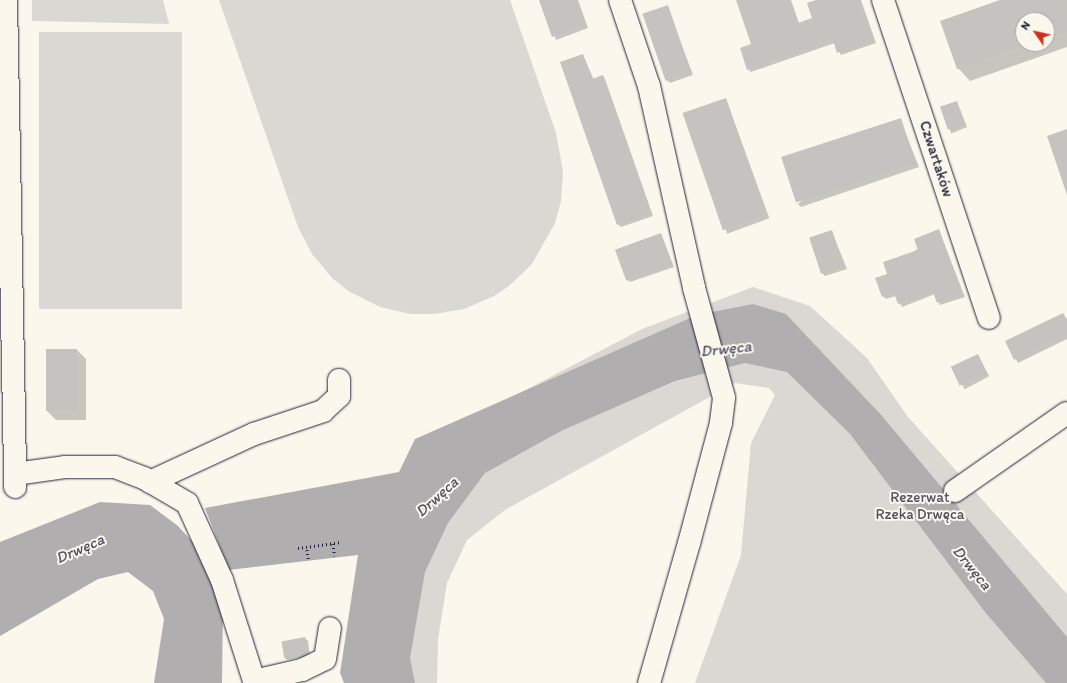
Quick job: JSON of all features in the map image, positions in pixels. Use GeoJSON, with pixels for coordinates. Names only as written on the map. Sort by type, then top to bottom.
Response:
{"type":"FeatureCollection","features":[{"type":"Feature","properties":{"kind":"street"},"geometry":{"type":"LineString","coordinates":[[6,0],[3,42],[15,480],[65,467],[115,467],[150,482],[187,503],[222,580],[254,681],[302,670],[325,659],[330,628]]}},
{"type":"Feature","properties":{"kind":"street"},"geometry":{"type":"LineString","coordinates":[[620,0],[650,86],[694,288],[724,398],[721,423],[649,683]]}},
{"type":"Feature","properties":{"kind":"street","name":"Czwartaków"},"geometry":{"type":"LineString","coordinates":[[883,0],[989,318]]}},
{"type":"Feature","properties":{"kind":"street"},"geometry":{"type":"LineString","coordinates":[[150,482],[254,434],[323,411],[339,396],[339,380]]}},
{"type":"Feature","properties":{"kind":"street"},"geometry":{"type":"LineString","coordinates":[[955,491],[1067,413]]}},
{"type":"Feature","properties":{"kind":"path"},"geometry":{"type":"LineString","coordinates":[[298,548],[342,542]]}},
{"type":"Feature","properties":{"kind":"path"},"geometry":{"type":"LineString","coordinates":[[333,544],[335,556]]}},
{"type":"Feature","properties":{"kind":"path"},"geometry":{"type":"LineString","coordinates":[[306,547],[308,559]]}},
{"type":"Feature","properties":{"kind":"green space"},"geometry":{"type":"Polygon","coordinates":[[[32,0],[163,0],[169,24],[32,21],[32,0]]]}},
{"type":"Feature","properties":{"kind":"green space"},"geometry":{"type":"Polygon","coordinates":[[[219,0],[510,0],[556,133],[563,172],[561,201],[555,223],[532,264],[509,286],[494,296],[464,309],[434,314],[410,314],[380,307],[350,292],[333,279],[312,254],[298,227],[219,0]]]}},
{"type":"Feature","properties":{"kind":"green space"},"geometry":{"type":"Polygon","coordinates":[[[39,32],[182,32],[182,309],[39,309],[39,32]]]}},
{"type":"Feature","properties":{"kind":"green space","name":"Rezerwat Rzeka Drwęca"},"geometry":{"type":"Polygon","coordinates":[[[753,287],[810,306],[867,358],[908,417],[1067,594],[1067,683],[695,683],[741,555],[751,443],[775,395],[769,388],[735,383],[505,510],[467,540],[447,583],[438,639],[437,683],[345,683],[428,460],[518,394],[642,329],[753,287]]]}},
{"type":"Feature","properties":{"kind":"water","name":"Drwęca"},"geometry":{"type":"Polygon","coordinates":[[[753,304],[786,314],[882,416],[1067,637],[1067,683],[1046,683],[985,612],[850,434],[787,372],[745,363],[675,381],[561,431],[485,473],[448,523],[425,572],[410,658],[415,683],[344,683],[340,673],[358,555],[229,570],[205,508],[399,472],[415,439],[697,315],[753,304]]]}},
{"type":"Feature","properties":{"kind":"water","name":"Drwęca"},"geometry":{"type":"Polygon","coordinates":[[[100,502],[150,505],[178,526],[199,549],[223,607],[222,683],[154,683],[164,619],[153,591],[128,572],[98,579],[0,636],[0,542],[100,502]]]}},
{"type":"Feature","properties":{"kind":"building"},"geometry":{"type":"Polygon","coordinates":[[[539,0],[577,0],[586,25],[552,37],[539,0]]]}},
{"type":"Feature","properties":{"kind":"building"},"geometry":{"type":"Polygon","coordinates":[[[736,0],[790,0],[798,23],[812,18],[807,3],[816,0],[859,0],[873,40],[837,53],[833,40],[747,70],[740,48],[751,44],[736,0]]]}},
{"type":"Feature","properties":{"kind":"building"},"geometry":{"type":"Polygon","coordinates":[[[1000,0],[1066,0],[1067,31],[1055,35],[1055,12],[1015,12],[1015,49],[957,69],[940,21],[1000,0]]]}},
{"type":"Feature","properties":{"kind":"building"},"geometry":{"type":"Polygon","coordinates":[[[668,5],[691,72],[666,81],[642,14],[668,5]]]}},
{"type":"Feature","properties":{"kind":"building"},"geometry":{"type":"Polygon","coordinates":[[[583,54],[592,79],[603,75],[651,213],[617,225],[560,62],[583,54]]]}},
{"type":"Feature","properties":{"kind":"building"},"geometry":{"type":"Polygon","coordinates":[[[726,98],[766,215],[723,230],[683,113],[726,98]]]}},
{"type":"Feature","properties":{"kind":"building"},"geometry":{"type":"Polygon","coordinates":[[[957,101],[965,124],[948,130],[940,107],[957,101]]]}},
{"type":"Feature","properties":{"kind":"building"},"geometry":{"type":"Polygon","coordinates":[[[901,118],[916,164],[796,203],[781,157],[901,118]]]}},
{"type":"Feature","properties":{"kind":"building"},"geometry":{"type":"Polygon","coordinates":[[[1067,129],[1067,195],[1047,136],[1067,129]]]}},
{"type":"Feature","properties":{"kind":"building"},"geometry":{"type":"Polygon","coordinates":[[[939,229],[962,294],[937,303],[933,292],[898,304],[894,293],[882,297],[875,278],[887,274],[883,262],[918,250],[914,239],[939,229]]]}},
{"type":"Feature","properties":{"kind":"building"},"geometry":{"type":"Polygon","coordinates":[[[832,230],[844,266],[821,274],[809,237],[832,230]]]}},
{"type":"Feature","properties":{"kind":"building"},"geometry":{"type":"Polygon","coordinates":[[[661,233],[672,264],[626,281],[615,250],[661,233]]]}},
{"type":"Feature","properties":{"kind":"building"},"geometry":{"type":"Polygon","coordinates":[[[1063,313],[1067,321],[1067,335],[1014,360],[1005,341],[1063,313]]]}},
{"type":"Feature","properties":{"kind":"building"},"geometry":{"type":"Polygon","coordinates":[[[46,349],[77,349],[77,411],[46,411],[46,349]]]}},
{"type":"Feature","properties":{"kind":"building"},"geometry":{"type":"Polygon","coordinates":[[[978,354],[987,373],[960,386],[951,367],[978,354]]]}},
{"type":"Feature","properties":{"kind":"building"},"geometry":{"type":"Polygon","coordinates":[[[305,637],[308,653],[284,657],[281,642],[305,637]]]}}]}
